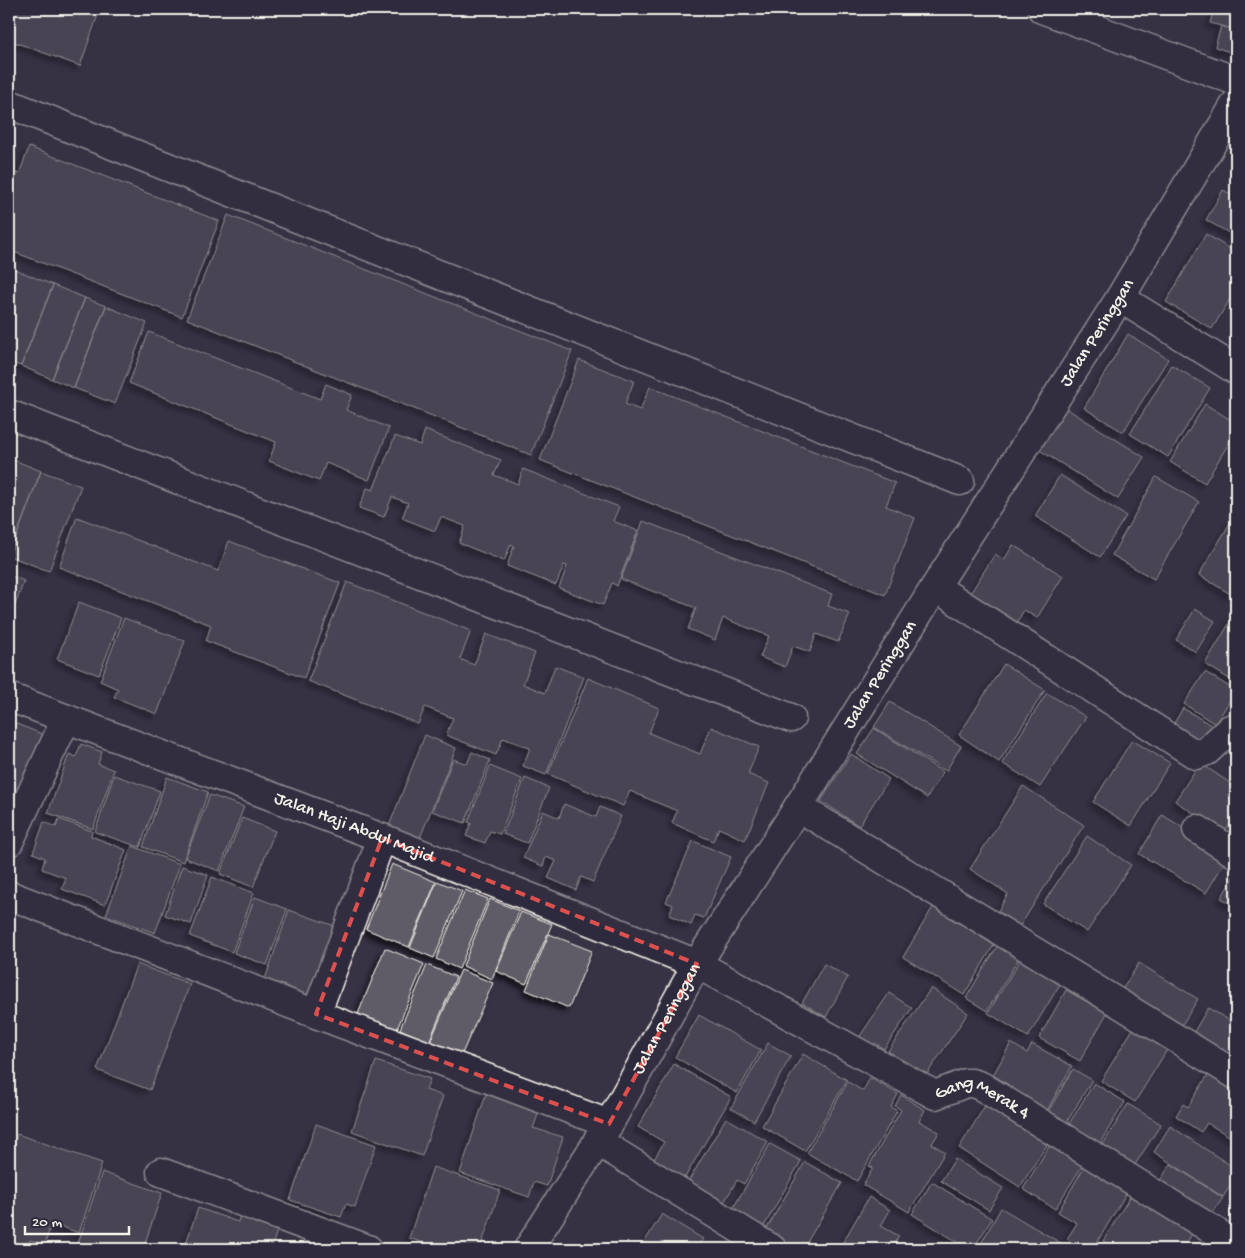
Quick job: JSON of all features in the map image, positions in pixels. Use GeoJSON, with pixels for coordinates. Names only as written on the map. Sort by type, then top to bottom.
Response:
{"type":"FeatureCollection","features":[{"type":"Feature","properties":{"kind":"street"},"geometry":{"type":"LineString","coordinates":[[1042,9],[1236,81]]}},
{"type":"Feature","properties":{"kind":"street","name":"Jalan Peringgan"},"geometry":{"type":"LineString","coordinates":[[528,1249],[603,1132],[698,964],[935,587],[1120,298],[1236,103]]}},
{"type":"Feature","properties":{"kind":"street"},"geometry":{"type":"LineString","coordinates":[[9,104],[960,480]]}},
{"type":"Feature","properties":{"kind":"street"},"geometry":{"type":"LineString","coordinates":[[1120,298],[1236,370]]}},
{"type":"Feature","properties":{"kind":"street"},"geometry":{"type":"LineString","coordinates":[[9,414],[791,718]]}},
{"type":"Feature","properties":{"kind":"street"},"geometry":{"type":"LineString","coordinates":[[935,587],[1196,755],[1208,751],[1230,728],[1236,727]]}},
{"type":"Feature","properties":{"kind":"street","name":"Jalan Haji Abdul Majid"},"geometry":{"type":"LineString","coordinates":[[9,697],[382,838],[698,964]]}},
{"type":"Feature","properties":{"kind":"street"},"geometry":{"type":"LineString","coordinates":[[9,842],[66,719]]}},
{"type":"Feature","properties":{"kind":"street"},"geometry":{"type":"LineString","coordinates":[[798,807],[1236,1075]]}},
{"type":"Feature","properties":{"kind":"street"},"geometry":{"type":"LineString","coordinates":[[1197,829],[1236,854]]}},
{"type":"Feature","properties":{"kind":"street"},"geometry":{"type":"LineString","coordinates":[[316,1014],[382,838]]}},
{"type":"Feature","properties":{"kind":"street"},"geometry":{"type":"LineString","coordinates":[[9,895],[316,1014],[603,1132],[772,1249]]}},
{"type":"Feature","properties":{"kind":"street","name":"Gang Merak 4"},"geometry":{"type":"LineString","coordinates":[[698,964],[935,1094],[966,1083],[981,1086],[1234,1245]]}},
{"type":"Feature","properties":{"kind":"street"},"geometry":{"type":"LineString","coordinates":[[161,1172],[368,1249]]}},
{"type":"Feature","properties":{"kind":"highlighted area"},"geometry":{"type":"Polygon","coordinates":[[[382,838],[697,964],[609,1124],[316,1014],[382,838]]]}},
{"type":"Feature","properties":{"kind":"building"},"geometry":{"type":"Polygon","coordinates":[[[9,9],[100,9],[80,66],[9,40],[9,9]]]}},
{"type":"Feature","properties":{"kind":"building"},"geometry":{"type":"Polygon","coordinates":[[[1214,9],[1236,9],[1236,30],[1210,23],[1214,9]]]}},
{"type":"Feature","properties":{"kind":"building"},"geometry":{"type":"Polygon","coordinates":[[[1221,26],[1236,30],[1236,54],[1215,47],[1221,26]]]}},
{"type":"Feature","properties":{"kind":"building"},"geometry":{"type":"Polygon","coordinates":[[[29,147],[219,221],[182,317],[9,250],[9,170],[19,174],[29,147]]]}},
{"type":"Feature","properties":{"kind":"building"},"geometry":{"type":"Polygon","coordinates":[[[1223,190],[1236,197],[1236,237],[1206,220],[1223,190]]]}},
{"type":"Feature","properties":{"kind":"building"},"geometry":{"type":"Polygon","coordinates":[[[228,215],[572,351],[531,455],[187,319],[228,215]]]}},
{"type":"Feature","properties":{"kind":"building"},"geometry":{"type":"Polygon","coordinates":[[[1206,234],[1236,253],[1236,289],[1212,329],[1166,302],[1206,234]]]}},
{"type":"Feature","properties":{"kind":"building"},"geometry":{"type":"Polygon","coordinates":[[[14,269],[53,285],[21,366],[9,362],[9,282],[14,269]]]}},
{"type":"Feature","properties":{"kind":"building"},"geometry":{"type":"Polygon","coordinates":[[[53,285],[85,298],[52,379],[21,366],[53,285]]]}},
{"type":"Feature","properties":{"kind":"building"},"geometry":{"type":"Polygon","coordinates":[[[85,298],[106,306],[74,388],[52,379],[85,298]]]}},
{"type":"Feature","properties":{"kind":"building"},"geometry":{"type":"Polygon","coordinates":[[[106,306],[147,323],[115,404],[74,388],[106,306]]]}},
{"type":"Feature","properties":{"kind":"building"},"geometry":{"type":"Polygon","coordinates":[[[149,332],[320,399],[326,384],[352,395],[346,410],[389,428],[369,480],[326,463],[319,481],[269,461],[276,442],[129,383],[149,332]]]}},
{"type":"Feature","properties":{"kind":"building"},"geometry":{"type":"Polygon","coordinates":[[[1128,334],[1168,359],[1123,432],[1084,408],[1128,334]]]}},
{"type":"Feature","properties":{"kind":"building"},"geometry":{"type":"Polygon","coordinates":[[[579,360],[634,381],[625,404],[640,410],[650,387],[895,483],[886,506],[915,518],[885,595],[540,460],[579,360]]]}},
{"type":"Feature","properties":{"kind":"building"},"geometry":{"type":"Polygon","coordinates":[[[1172,365],[1210,388],[1168,457],[1130,434],[1172,365]]]}},
{"type":"Feature","properties":{"kind":"building"},"geometry":{"type":"Polygon","coordinates":[[[1059,404],[1144,457],[1118,499],[1033,446],[1059,404]]]}},
{"type":"Feature","properties":{"kind":"building"},"geometry":{"type":"Polygon","coordinates":[[[1205,404],[1236,423],[1236,431],[1205,483],[1170,462],[1205,404]]]}},
{"type":"Feature","properties":{"kind":"building"},"geometry":{"type":"Polygon","coordinates":[[[425,430],[501,460],[494,475],[518,484],[523,469],[619,507],[613,521],[638,531],[617,586],[612,583],[603,605],[559,588],[567,566],[564,565],[556,585],[507,566],[514,546],[511,544],[504,561],[459,543],[465,526],[441,517],[435,531],[402,518],[408,503],[392,497],[384,517],[359,508],[367,488],[373,490],[395,436],[420,445],[425,430]]]}},
{"type":"Feature","properties":{"kind":"building"},"geometry":{"type":"Polygon","coordinates":[[[9,458],[41,471],[9,556],[9,458]]]}},
{"type":"Feature","properties":{"kind":"building"},"geometry":{"type":"Polygon","coordinates":[[[41,471],[81,486],[49,571],[9,556],[41,471]]]}},
{"type":"Feature","properties":{"kind":"building"},"geometry":{"type":"Polygon","coordinates":[[[1060,475],[1126,516],[1100,557],[1035,516],[1060,475]]]}},
{"type":"Feature","properties":{"kind":"building"},"geometry":{"type":"Polygon","coordinates":[[[1156,477],[1199,502],[1154,579],[1112,555],[1156,477]]]}},
{"type":"Feature","properties":{"kind":"building"},"geometry":{"type":"Polygon","coordinates":[[[77,517],[218,571],[229,541],[340,583],[304,678],[206,641],[211,625],[59,567],[77,517]]]}},
{"type":"Feature","properties":{"kind":"building"},"geometry":{"type":"Polygon","coordinates":[[[1233,518],[1236,520],[1236,588],[1232,595],[1199,575],[1233,518]]]}},
{"type":"Feature","properties":{"kind":"building"},"geometry":{"type":"Polygon","coordinates":[[[643,521],[832,594],[828,606],[850,614],[838,642],[816,634],[810,652],[793,646],[785,667],[760,657],[769,636],[723,618],[715,640],[688,629],[696,608],[621,579],[643,521]]]}},
{"type":"Feature","properties":{"kind":"building"},"geometry":{"type":"Polygon","coordinates":[[[1013,545],[1063,576],[1037,618],[1024,610],[1015,626],[968,597],[995,554],[1004,560],[1013,545]]]}},
{"type":"Feature","properties":{"kind":"building"},"geometry":{"type":"Polygon","coordinates":[[[9,575],[24,581],[9,622],[9,575]]]}},
{"type":"Feature","properties":{"kind":"building"},"geometry":{"type":"Polygon","coordinates":[[[347,582],[471,631],[460,659],[474,665],[486,634],[535,653],[523,684],[545,693],[555,666],[584,677],[546,775],[523,766],[530,748],[503,738],[496,755],[446,735],[453,718],[425,707],[418,724],[308,681],[347,582]]]}},
{"type":"Feature","properties":{"kind":"building"},"geometry":{"type":"Polygon","coordinates":[[[79,602],[121,618],[99,675],[57,659],[79,602]]]}},
{"type":"Feature","properties":{"kind":"building"},"geometry":{"type":"Polygon","coordinates":[[[1195,609],[1215,621],[1196,652],[1176,640],[1195,609]]]}},
{"type":"Feature","properties":{"kind":"building"},"geometry":{"type":"Polygon","coordinates":[[[1236,612],[1236,683],[1205,664],[1236,612]]]}},
{"type":"Feature","properties":{"kind":"building"},"geometry":{"type":"Polygon","coordinates":[[[124,618],[185,641],[157,714],[114,697],[118,689],[100,681],[124,618]]]}},
{"type":"Feature","properties":{"kind":"building"},"geometry":{"type":"Polygon","coordinates":[[[1004,664],[1045,690],[999,762],[959,735],[1004,664]]]}},
{"type":"Feature","properties":{"kind":"building"},"geometry":{"type":"Polygon","coordinates":[[[1205,672],[1236,691],[1215,724],[1184,704],[1205,672]]]}},
{"type":"Feature","properties":{"kind":"building"},"geometry":{"type":"Polygon","coordinates":[[[588,678],[659,708],[649,733],[700,754],[711,727],[759,747],[748,774],[769,783],[745,840],[719,828],[713,841],[672,823],[677,811],[630,791],[623,806],[548,774],[588,678]]]}},
{"type":"Feature","properties":{"kind":"building"},"geometry":{"type":"Polygon","coordinates":[[[1047,693],[1086,717],[1040,787],[1002,763],[1047,693]]]}},
{"type":"Feature","properties":{"kind":"building"},"geometry":{"type":"Polygon","coordinates":[[[890,702],[961,746],[946,771],[874,727],[890,702]]]}},
{"type":"Feature","properties":{"kind":"building"},"geometry":{"type":"Polygon","coordinates":[[[1183,708],[1214,727],[1200,751],[1169,732],[1183,708]]]}},
{"type":"Feature","properties":{"kind":"building"},"geometry":{"type":"Polygon","coordinates":[[[9,721],[47,736],[22,801],[9,795],[9,721]]]}},
{"type":"Feature","properties":{"kind":"building"},"geometry":{"type":"Polygon","coordinates":[[[874,728],[943,772],[927,798],[857,754],[874,728]]]}},
{"type":"Feature","properties":{"kind":"building"},"geometry":{"type":"Polygon","coordinates":[[[425,735],[456,748],[420,838],[389,826],[425,735]]]}},
{"type":"Feature","properties":{"kind":"building"},"geometry":{"type":"Polygon","coordinates":[[[1132,740],[1170,763],[1131,826],[1093,802],[1132,740]]]}},
{"type":"Feature","properties":{"kind":"building"},"geometry":{"type":"Polygon","coordinates":[[[81,744],[102,752],[98,764],[114,770],[93,829],[48,813],[69,754],[76,757],[81,744]]]}},
{"type":"Feature","properties":{"kind":"building"},"geometry":{"type":"Polygon","coordinates":[[[472,752],[490,760],[465,823],[432,811],[453,759],[467,764],[472,752]]]}},
{"type":"Feature","properties":{"kind":"building"},"geometry":{"type":"Polygon","coordinates":[[[851,754],[889,779],[859,826],[821,801],[851,754]]]}},
{"type":"Feature","properties":{"kind":"building"},"geometry":{"type":"Polygon","coordinates":[[[1200,763],[1236,787],[1236,815],[1224,833],[1175,801],[1200,763]]]}},
{"type":"Feature","properties":{"kind":"building"},"geometry":{"type":"Polygon","coordinates":[[[490,766],[522,779],[500,834],[490,831],[485,843],[466,836],[471,823],[468,822],[490,766]]]}},
{"type":"Feature","properties":{"kind":"building"},"geometry":{"type":"Polygon","coordinates":[[[114,775],[160,791],[140,847],[95,832],[114,775]]]}},
{"type":"Feature","properties":{"kind":"building"},"geometry":{"type":"Polygon","coordinates":[[[167,777],[208,792],[183,862],[143,847],[167,777]]]}},
{"type":"Feature","properties":{"kind":"building"},"geometry":{"type":"Polygon","coordinates":[[[525,778],[549,788],[527,843],[503,834],[525,778]]]}},
{"type":"Feature","properties":{"kind":"building"},"geometry":{"type":"Polygon","coordinates":[[[1023,786],[1084,825],[1020,926],[998,911],[1008,894],[970,869],[1023,786]]]}},
{"type":"Feature","properties":{"kind":"building"},"geometry":{"type":"Polygon","coordinates":[[[210,795],[244,807],[219,871],[185,858],[210,795]]]}},
{"type":"Feature","properties":{"kind":"building"},"geometry":{"type":"Polygon","coordinates":[[[564,804],[596,817],[600,807],[621,816],[593,882],[581,877],[576,890],[548,878],[556,861],[546,857],[543,866],[523,858],[543,811],[559,818],[564,804]]]}},
{"type":"Feature","properties":{"kind":"building"},"geometry":{"type":"Polygon","coordinates":[[[1162,815],[1229,855],[1206,893],[1139,854],[1162,815]]]}},
{"type":"Feature","properties":{"kind":"building"},"geometry":{"type":"Polygon","coordinates":[[[242,818],[275,831],[253,887],[220,874],[242,818]]]}},
{"type":"Feature","properties":{"kind":"building"},"geometry":{"type":"Polygon","coordinates":[[[59,819],[92,831],[91,836],[126,850],[105,905],[62,889],[66,878],[42,869],[45,858],[33,853],[44,822],[56,827],[59,819]]]}},
{"type":"Feature","properties":{"kind":"building"},"geometry":{"type":"Polygon","coordinates":[[[1087,836],[1131,865],[1087,932],[1043,904],[1087,836]]]}},
{"type":"Feature","properties":{"kind":"building"},"geometry":{"type":"Polygon","coordinates":[[[693,841],[731,857],[704,918],[695,915],[691,925],[669,915],[673,905],[666,902],[693,841]]]}},
{"type":"Feature","properties":{"kind":"building"},"geometry":{"type":"Polygon","coordinates":[[[132,846],[180,864],[155,933],[106,915],[132,846]]]}},
{"type":"Feature","properties":{"kind":"building"},"geometry":{"type":"Polygon","coordinates":[[[392,864],[436,882],[409,947],[366,929],[392,864]]]}},
{"type":"Feature","properties":{"kind":"building"},"geometry":{"type":"Polygon","coordinates":[[[182,866],[208,875],[191,924],[165,915],[182,866]]]}},
{"type":"Feature","properties":{"kind":"building"},"geometry":{"type":"Polygon","coordinates":[[[1236,873],[1236,907],[1221,898],[1236,873]]]}},
{"type":"Feature","properties":{"kind":"building"},"geometry":{"type":"Polygon","coordinates":[[[212,877],[254,893],[232,952],[190,936],[212,877]]]}},
{"type":"Feature","properties":{"kind":"building"},"geometry":{"type":"Polygon","coordinates":[[[437,881],[462,891],[434,958],[410,948],[437,881]]]}},
{"type":"Feature","properties":{"kind":"building"},"geometry":{"type":"Polygon","coordinates":[[[465,890],[488,899],[459,969],[436,959],[465,890]]]}},
{"type":"Feature","properties":{"kind":"building"},"geometry":{"type":"Polygon","coordinates":[[[255,897],[287,909],[267,965],[234,953],[255,897]]]}},
{"type":"Feature","properties":{"kind":"building"},"geometry":{"type":"Polygon","coordinates":[[[490,899],[519,911],[492,979],[463,966],[490,899]]]}},
{"type":"Feature","properties":{"kind":"building"},"geometry":{"type":"Polygon","coordinates":[[[941,900],[955,909],[950,918],[960,924],[966,914],[987,927],[981,937],[994,945],[964,995],[903,957],[933,907],[936,909],[941,900]]]}},
{"type":"Feature","properties":{"kind":"building"},"geometry":{"type":"Polygon","coordinates":[[[289,910],[338,927],[312,999],[264,982],[289,910]]]}},
{"type":"Feature","properties":{"kind":"building"},"geometry":{"type":"Polygon","coordinates":[[[521,912],[552,924],[526,984],[496,971],[521,912]]]}},
{"type":"Feature","properties":{"kind":"building"},"geometry":{"type":"Polygon","coordinates":[[[549,934],[592,951],[569,1008],[526,990],[549,934]]]}},
{"type":"Feature","properties":{"kind":"building"},"geometry":{"type":"Polygon","coordinates":[[[1002,938],[1023,951],[987,1011],[966,998],[1002,938]]]}},
{"type":"Feature","properties":{"kind":"building"},"geometry":{"type":"Polygon","coordinates":[[[385,948],[424,964],[397,1029],[358,1014],[385,948]]]}},
{"type":"Feature","properties":{"kind":"building"},"geometry":{"type":"Polygon","coordinates":[[[1023,955],[1063,979],[1028,1037],[988,1013],[1023,955]]]}},
{"type":"Feature","properties":{"kind":"building"},"geometry":{"type":"Polygon","coordinates":[[[1139,963],[1198,999],[1177,1033],[1118,996],[1139,963]]]}},
{"type":"Feature","properties":{"kind":"building"},"geometry":{"type":"Polygon","coordinates":[[[137,964],[190,984],[150,1090],[97,1070],[137,964]]]}},
{"type":"Feature","properties":{"kind":"building"},"geometry":{"type":"Polygon","coordinates":[[[824,964],[848,977],[826,1017],[802,1003],[824,964]]]}},
{"type":"Feature","properties":{"kind":"building"},"geometry":{"type":"Polygon","coordinates":[[[427,965],[456,977],[429,1042],[400,1029],[427,965]]]}},
{"type":"Feature","properties":{"kind":"building"},"geometry":{"type":"Polygon","coordinates":[[[461,970],[493,983],[461,1056],[430,1042],[461,970]]]}},
{"type":"Feature","properties":{"kind":"building"},"geometry":{"type":"Polygon","coordinates":[[[931,988],[968,1013],[925,1077],[888,1051],[931,988]]]}},
{"type":"Feature","properties":{"kind":"building"},"geometry":{"type":"Polygon","coordinates":[[[1066,990],[1107,1013],[1080,1061],[1039,1038],[1066,990]]]}},
{"type":"Feature","properties":{"kind":"building"},"geometry":{"type":"Polygon","coordinates":[[[889,993],[912,1008],[884,1049],[875,1043],[869,1052],[856,1042],[889,993]]]}},
{"type":"Feature","properties":{"kind":"building"},"geometry":{"type":"Polygon","coordinates":[[[1208,1008],[1236,1024],[1236,1068],[1189,1040],[1208,1008]]]}},
{"type":"Feature","properties":{"kind":"building"},"geometry":{"type":"Polygon","coordinates":[[[699,1015],[761,1050],[737,1093],[675,1057],[699,1015]]]}},
{"type":"Feature","properties":{"kind":"building"},"geometry":{"type":"Polygon","coordinates":[[[1136,1024],[1170,1045],[1135,1102],[1101,1081],[1136,1024]]]}},
{"type":"Feature","properties":{"kind":"building"},"geometry":{"type":"Polygon","coordinates":[[[768,1043],[791,1056],[754,1121],[731,1108],[768,1043]]]}},
{"type":"Feature","properties":{"kind":"building"},"geometry":{"type":"Polygon","coordinates":[[[1011,1043],[1027,1053],[1032,1044],[1072,1066],[1045,1114],[1005,1091],[1009,1085],[993,1075],[1011,1043]]]}},
{"type":"Feature","properties":{"kind":"building"},"geometry":{"type":"Polygon","coordinates":[[[803,1054],[847,1080],[805,1151],[762,1126],[803,1054]]]}},
{"type":"Feature","properties":{"kind":"building"},"geometry":{"type":"Polygon","coordinates":[[[376,1061],[430,1079],[426,1090],[443,1096],[422,1156],[352,1131],[376,1061]]]}},
{"type":"Feature","properties":{"kind":"building"},"geometry":{"type":"Polygon","coordinates":[[[674,1064],[731,1097],[683,1181],[652,1163],[664,1142],[638,1127],[674,1064]]]}},
{"type":"Feature","properties":{"kind":"building"},"geometry":{"type":"Polygon","coordinates":[[[1073,1069],[1092,1080],[1065,1125],[1046,1115],[1073,1069]]]}},
{"type":"Feature","properties":{"kind":"building"},"geometry":{"type":"Polygon","coordinates":[[[1211,1070],[1236,1085],[1236,1140],[1207,1123],[1201,1132],[1176,1116],[1183,1104],[1188,1107],[1211,1070]]]}},
{"type":"Feature","properties":{"kind":"building"},"geometry":{"type":"Polygon","coordinates":[[[870,1078],[898,1094],[891,1107],[897,1111],[857,1181],[807,1153],[848,1082],[863,1091],[870,1078]]]}},
{"type":"Feature","properties":{"kind":"building"},"geometry":{"type":"Polygon","coordinates":[[[1094,1083],[1125,1102],[1098,1146],[1067,1127],[1094,1083]]]}},
{"type":"Feature","properties":{"kind":"building"},"geometry":{"type":"Polygon","coordinates":[[[486,1094],[539,1112],[533,1128],[563,1137],[547,1186],[534,1182],[529,1197],[460,1173],[486,1094]]]}},
{"type":"Feature","properties":{"kind":"building"},"geometry":{"type":"Polygon","coordinates":[[[901,1095],[925,1110],[919,1121],[939,1132],[932,1144],[945,1152],[909,1212],[863,1185],[873,1168],[869,1166],[901,1110],[895,1106],[901,1095]]]}},
{"type":"Feature","properties":{"kind":"building"},"geometry":{"type":"Polygon","coordinates":[[[988,1101],[1050,1140],[1020,1187],[959,1148],[988,1101]]]}},
{"type":"Feature","properties":{"kind":"building"},"geometry":{"type":"Polygon","coordinates":[[[1128,1104],[1161,1124],[1133,1168],[1100,1149],[1128,1104]]]}},
{"type":"Feature","properties":{"kind":"building"},"geometry":{"type":"Polygon","coordinates":[[[726,1118],[768,1142],[744,1184],[737,1180],[720,1209],[685,1187],[726,1118]]]}},
{"type":"Feature","properties":{"kind":"building"},"geometry":{"type":"Polygon","coordinates":[[[316,1124],[376,1145],[355,1207],[346,1204],[341,1217],[290,1200],[316,1124]]]}},
{"type":"Feature","properties":{"kind":"building"},"geometry":{"type":"Polygon","coordinates":[[[1170,1126],[1236,1169],[1236,1177],[1223,1197],[1154,1152],[1170,1126]]]}},
{"type":"Feature","properties":{"kind":"building"},"geometry":{"type":"Polygon","coordinates":[[[17,1134],[102,1163],[79,1233],[51,1223],[45,1245],[30,1240],[28,1247],[9,1240],[9,1157],[17,1134]]]}},
{"type":"Feature","properties":{"kind":"building"},"geometry":{"type":"Polygon","coordinates":[[[770,1144],[801,1161],[762,1230],[731,1212],[770,1144]]]}},
{"type":"Feature","properties":{"kind":"building"},"geometry":{"type":"Polygon","coordinates":[[[1050,1145],[1082,1166],[1055,1209],[1023,1189],[1050,1145]]]}},
{"type":"Feature","properties":{"kind":"building"},"geometry":{"type":"Polygon","coordinates":[[[955,1159],[1003,1188],[989,1210],[941,1181],[955,1159]]]}},
{"type":"Feature","properties":{"kind":"building"},"geometry":{"type":"Polygon","coordinates":[[[805,1162],[842,1183],[803,1249],[789,1249],[763,1235],[805,1162]]]}},
{"type":"Feature","properties":{"kind":"building"},"geometry":{"type":"Polygon","coordinates":[[[1171,1164],[1223,1198],[1210,1216],[1159,1182],[1171,1164]]]}},
{"type":"Feature","properties":{"kind":"building"},"geometry":{"type":"Polygon","coordinates":[[[433,1167],[500,1190],[480,1249],[460,1246],[459,1249],[442,1249],[409,1238],[433,1167]]]}},
{"type":"Feature","properties":{"kind":"building"},"geometry":{"type":"Polygon","coordinates":[[[1084,1167],[1127,1192],[1093,1249],[1084,1249],[1067,1239],[1077,1223],[1058,1212],[1084,1167]]]}},
{"type":"Feature","properties":{"kind":"building"},"geometry":{"type":"Polygon","coordinates":[[[102,1172],[162,1193],[143,1249],[76,1249],[102,1172]]]}},
{"type":"Feature","properties":{"kind":"building"},"geometry":{"type":"Polygon","coordinates":[[[932,1182],[992,1219],[973,1249],[969,1249],[912,1214],[932,1182]]]}},
{"type":"Feature","properties":{"kind":"building"},"geometry":{"type":"Polygon","coordinates":[[[1136,1187],[1198,1224],[1186,1244],[1195,1249],[1117,1249],[1103,1241],[1136,1187]]]}},
{"type":"Feature","properties":{"kind":"building"},"geometry":{"type":"Polygon","coordinates":[[[869,1197],[890,1210],[881,1226],[899,1236],[892,1249],[839,1249],[869,1197]]]}},
{"type":"Feature","properties":{"kind":"building"},"geometry":{"type":"Polygon","coordinates":[[[198,1208],[238,1222],[240,1215],[278,1228],[271,1249],[184,1249],[198,1208]]]}},
{"type":"Feature","properties":{"kind":"building"},"geometry":{"type":"Polygon","coordinates":[[[1001,1208],[1071,1249],[987,1249],[980,1245],[1001,1208]]]}},
{"type":"Feature","properties":{"kind":"building"},"geometry":{"type":"Polygon","coordinates":[[[662,1214],[703,1239],[696,1249],[640,1249],[662,1214]]]}}]}
